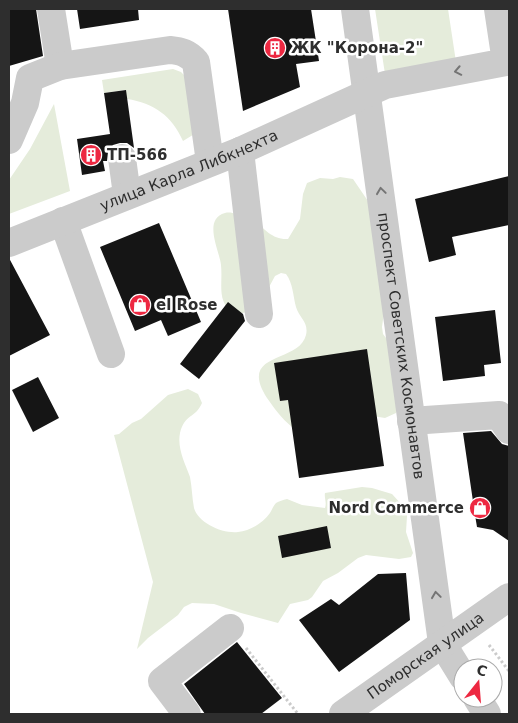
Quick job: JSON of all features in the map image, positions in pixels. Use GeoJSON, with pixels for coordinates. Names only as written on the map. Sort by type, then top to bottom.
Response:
{"type":"FeatureCollection","features":[{"type":"Feature","properties":{"kind":"street"},"geometry":{"type":"LineString","coordinates":[[51,9],[60,66]]}},
{"type":"Feature","properties":{"kind":"street","name":"улица Карла Либкнехта"},"geometry":{"type":"LineString","coordinates":[[9,243],[240,151],[385,84],[506,62],[498,9]]}},
{"type":"Feature","properties":{"kind":"street","name":"проспект Советских Космонавтов"},"geometry":{"type":"LineString","coordinates":[[350,14],[368,93],[442,643],[453,661]]}},
{"type":"Feature","properties":{"kind":"street"},"geometry":{"type":"LineString","coordinates":[[9,140],[24,104],[30,78],[60,66],[170,50],[186,53],[196,62],[210,162]]}},
{"type":"Feature","properties":{"kind":"street"},"geometry":{"type":"LineString","coordinates":[[240,151],[259,314]]}},
{"type":"Feature","properties":{"kind":"street"},"geometry":{"type":"LineString","coordinates":[[122,158],[127,195]]}},
{"type":"Feature","properties":{"kind":"street"},"geometry":{"type":"LineString","coordinates":[[63,221],[111,354]]}},
{"type":"Feature","properties":{"kind":"street"},"geometry":{"type":"LineString","coordinates":[[412,420],[499,415],[509,430]]}},
{"type":"Feature","properties":{"kind":"street","name":"Поморская улица"},"geometry":{"type":"LineString","coordinates":[[343,714],[509,597]]}},
{"type":"Feature","properties":{"kind":"street"},"geometry":{"type":"LineString","coordinates":[[187,714],[162,680],[230,628]]}},
{"type":"Feature","properties":{"kind":"path"},"geometry":{"type":"LineString","coordinates":[[230,628],[298,714]]}},
{"type":"Feature","properties":{"kind":"path"},"geometry":{"type":"LineString","coordinates":[[489,645],[509,671]]}},
{"type":"Feature","properties":{"kind":"green space"},"geometry":{"type":"Polygon","coordinates":[[[375,9],[448,9],[456,62],[385,74],[375,9]]]}},
{"type":"Feature","properties":{"kind":"green space"},"geometry":{"type":"Polygon","coordinates":[[[173,69],[181,72],[188,79],[196,133],[183,141],[179,132],[168,118],[154,107],[127,99],[125,90],[104,93],[102,80],[173,69]]]}},
{"type":"Feature","properties":{"kind":"green space"},"geometry":{"type":"Polygon","coordinates":[[[54,104],[70,191],[9,214],[9,180],[30,149],[54,104]]]}},
{"type":"Feature","properties":{"kind":"green space"},"geometry":{"type":"Polygon","coordinates":[[[340,177],[353,179],[370,204],[385,305],[383,334],[396,351],[399,407],[396,413],[385,418],[373,416],[292,427],[281,417],[267,398],[260,383],[259,372],[264,365],[301,344],[306,335],[305,323],[297,311],[290,281],[286,274],[281,273],[275,276],[268,289],[247,312],[234,315],[228,309],[223,298],[221,265],[213,229],[218,216],[225,213],[234,213],[251,219],[277,237],[288,239],[300,219],[303,194],[307,183],[320,178],[333,179],[340,177]]]}},
{"type":"Feature","properties":{"kind":"green space"},"geometry":{"type":"Polygon","coordinates":[[[188,389],[198,394],[202,403],[196,412],[185,422],[179,439],[182,456],[190,477],[194,508],[200,518],[206,523],[225,531],[243,531],[260,523],[267,517],[276,503],[287,499],[302,505],[325,508],[325,493],[362,487],[372,488],[392,494],[403,506],[407,516],[406,532],[413,553],[411,557],[399,559],[366,555],[358,558],[338,573],[323,581],[308,600],[290,604],[278,623],[214,604],[192,603],[184,607],[178,615],[137,649],[153,582],[114,435],[119,434],[132,423],[141,419],[168,395],[188,389]]]}},
{"type":"Feature","properties":{"kind":"building"},"geometry":{"type":"Polygon","coordinates":[[[9,9],[36,9],[43,56],[9,66],[9,9]]]}},
{"type":"Feature","properties":{"kind":"building"},"geometry":{"type":"Polygon","coordinates":[[[77,9],[138,9],[139,20],[80,29],[77,9]]]}},
{"type":"Feature","properties":{"kind":"building","name":"ЖК \"Корона-2\""},"geometry":{"type":"Polygon","coordinates":[[[228,9],[311,9],[319,61],[296,64],[300,87],[243,111],[228,9]]]}},
{"type":"Feature","properties":{"kind":"building"},"geometry":{"type":"Polygon","coordinates":[[[126,90],[134,148],[127,143],[113,145],[108,152],[107,161],[103,161],[105,171],[82,175],[77,139],[110,134],[104,93],[126,90]]]}},
{"type":"Feature","properties":{"kind":"building"},"geometry":{"type":"Polygon","coordinates":[[[509,176],[509,225],[452,237],[456,255],[429,262],[415,199],[509,176]]]}},
{"type":"Feature","properties":{"kind":"building"},"geometry":{"type":"Polygon","coordinates":[[[159,223],[201,322],[168,336],[161,320],[135,331],[100,247],[159,223]]]}},
{"type":"Feature","properties":{"kind":"building"},"geometry":{"type":"Polygon","coordinates":[[[9,258],[50,335],[9,356],[9,258]]]}},
{"type":"Feature","properties":{"kind":"building"},"geometry":{"type":"Polygon","coordinates":[[[228,302],[243,314],[245,321],[199,379],[180,364],[228,302]]]}},
{"type":"Feature","properties":{"kind":"building"},"geometry":{"type":"Polygon","coordinates":[[[495,310],[501,363],[484,365],[485,376],[443,381],[435,317],[495,310]]]}},
{"type":"Feature","properties":{"kind":"building"},"geometry":{"type":"Polygon","coordinates":[[[367,349],[384,466],[299,478],[288,400],[280,401],[274,363],[367,349]]]}},
{"type":"Feature","properties":{"kind":"building"},"geometry":{"type":"Polygon","coordinates":[[[38,377],[59,418],[33,432],[12,390],[38,377]]]}},
{"type":"Feature","properties":{"kind":"building"},"geometry":{"type":"Polygon","coordinates":[[[491,431],[502,444],[509,446],[509,541],[493,530],[477,527],[475,515],[463,433],[491,431]]]}},
{"type":"Feature","properties":{"kind":"building"},"geometry":{"type":"Polygon","coordinates":[[[327,526],[331,548],[282,558],[278,536],[327,526]]]}},
{"type":"Feature","properties":{"kind":"building"},"geometry":{"type":"Polygon","coordinates":[[[406,573],[410,620],[339,672],[299,620],[331,599],[339,605],[378,574],[406,573]]]}},
{"type":"Feature","properties":{"kind":"building"},"geometry":{"type":"Polygon","coordinates":[[[237,642],[282,698],[261,714],[205,714],[184,684],[237,642]]]}},
{"type":"Feature","properties":{"kind":"place","name":"ЖК \"Корона-2\""},"geometry":{"type":"Point","coordinates":[275,48]}},
{"type":"Feature","properties":{"kind":"place","name":"ТП-566"},"geometry":{"type":"Point","coordinates":[91,155]}},
{"type":"Feature","properties":{"kind":"place","name":"el Rose"},"geometry":{"type":"Point","coordinates":[140,305]}},
{"type":"Feature","properties":{"kind":"place","name":"Nord Commerce"},"geometry":{"type":"Point","coordinates":[480,508]}}]}
